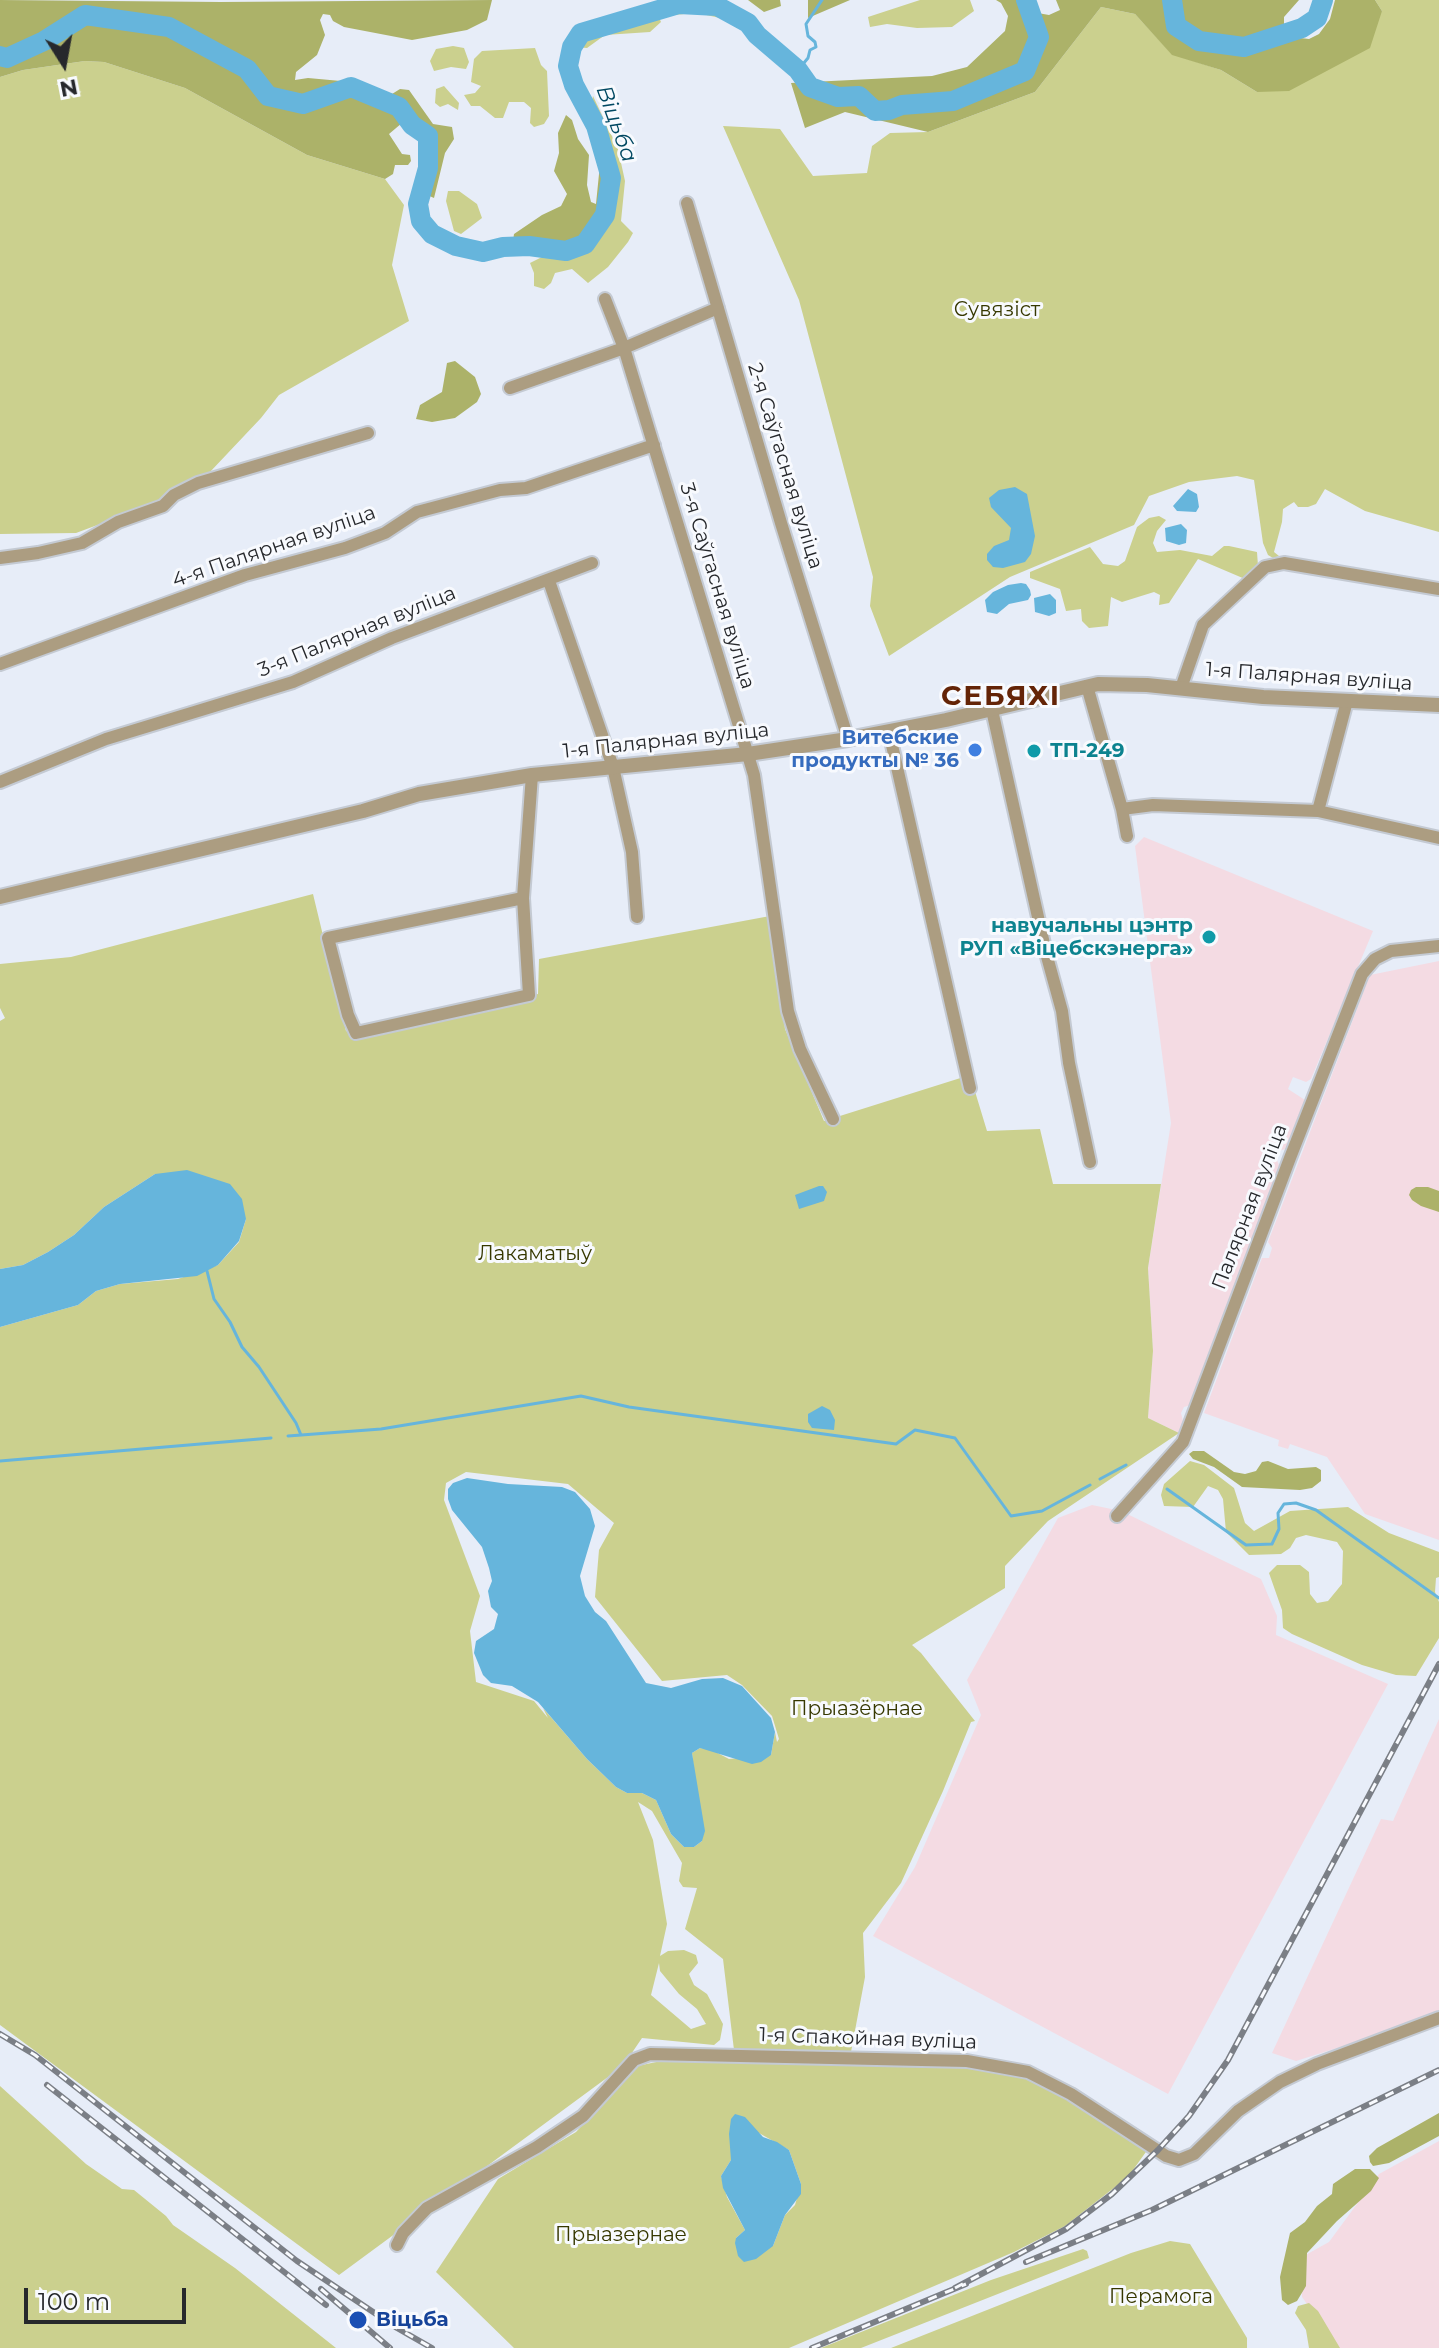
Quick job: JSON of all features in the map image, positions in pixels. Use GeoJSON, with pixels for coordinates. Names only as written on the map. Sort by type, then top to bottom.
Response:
{"type":"FeatureCollection","features":[{"type":"Feature","properties":{"kind":"street","name":"2-я Саўгасная вуліца"},"geometry":{"type":"LineString","coordinates":[[687,203],[848,739]]}},
{"type":"Feature","properties":{"kind":"street","name":"3-я Саўгасная вуліца"},"geometry":{"type":"LineString","coordinates":[[605,299],[624,348],[754,775],[788,1011],[800,1049],[833,1119]]}},
{"type":"Feature","properties":{"kind":"street"},"geometry":{"type":"LineString","coordinates":[[510,388],[624,348],[718,308]]}},
{"type":"Feature","properties":{"kind":"street"},"geometry":{"type":"LineString","coordinates":[[0,558],[82,543],[118,522],[163,506],[174,495],[198,483],[368,433]]}},
{"type":"Feature","properties":{"kind":"street","name":"4-я Палярная вуліца"},"geometry":{"type":"LineString","coordinates":[[0,664],[245,575],[345,548],[385,533],[417,512],[500,490],[526,488],[654,445]]}},
{"type":"Feature","properties":{"kind":"street","name":"3-я Палярная вуліца"},"geometry":{"type":"LineString","coordinates":[[0,782],[106,739],[293,682],[392,638],[592,563]]}},
{"type":"Feature","properties":{"kind":"street"},"geometry":{"type":"LineString","coordinates":[[1181,688],[1203,625],[1265,567],[1284,563],[1439,589]]}},
{"type":"Feature","properties":{"kind":"street"},"geometry":{"type":"LineString","coordinates":[[549,581],[613,767],[632,852],[637,917]]}},
{"type":"Feature","properties":{"kind":"street","name":"1-я Палярная вуліца"},"geometry":{"type":"LineString","coordinates":[[5,896],[363,811],[419,794],[532,775],[748,754],[848,739],[992,710],[1087,686],[1112,684],[1263,697],[1439,705]]}},
{"type":"Feature","properties":{"kind":"street"},"geometry":{"type":"LineString","coordinates":[[1087,686],[1127,836]]}},
{"type":"Feature","properties":{"kind":"street"},"geometry":{"type":"LineString","coordinates":[[1318,811],[1347,701]]}},
{"type":"Feature","properties":{"kind":"street"},"geometry":{"type":"LineString","coordinates":[[992,710],[1046,953],[1062,1011],[1069,1063],[1090,1162]]}},
{"type":"Feature","properties":{"kind":"street"},"geometry":{"type":"LineString","coordinates":[[889,732],[970,1088]]}},
{"type":"Feature","properties":{"kind":"street"},"geometry":{"type":"LineString","coordinates":[[523,898],[328,938],[348,1015],[356,1033],[529,995],[523,898],[532,775]]}},
{"type":"Feature","properties":{"kind":"street"},"geometry":{"type":"LineString","coordinates":[[1122,809],[1153,805],[1318,811],[1439,838]]}},
{"type":"Feature","properties":{"kind":"street"},"geometry":{"type":"LineString","coordinates":[[0,909],[5,896]]}},
{"type":"Feature","properties":{"kind":"street","name":"Палярная вуліца"},"geometry":{"type":"LineString","coordinates":[[1117,1516],[1183,1442],[1362,974],[1375,959],[1391,951],[1439,946]]}},
{"type":"Feature","properties":{"kind":"street","name":"1-я Спакойная вуліца"},"geometry":{"type":"LineString","coordinates":[[397,2245],[403,2233],[427,2208],[503,2166],[583,2116],[634,2060],[650,2054],[967,2061],[1028,2072],[1071,2094],[1166,2156],[1179,2160],[1194,2154],[1238,2111],[1280,2082],[1317,2064],[1439,2018]]}},
{"type":"Feature","properties":{"kind":"shaded area"},"geometry":{"type":"Polygon","coordinates":[[[1144,837],[1373,931],[1311,1079],[1306,1082],[1293,1077],[1288,1089],[1305,1100],[1285,1149],[1279,1151],[1276,1158],[1279,1165],[1191,1405],[1184,1407],[1181,1413],[1183,1421],[1179,1433],[1148,1418],[1153,1351],[1148,1268],[1171,1123],[1135,846],[1144,837]]]}},
{"type":"Feature","properties":{"kind":"shaded area"},"geometry":{"type":"Polygon","coordinates":[[[1439,961],[1439,1540],[1365,1514],[1327,1457],[1290,1444],[1288,1449],[1278,1446],[1279,1440],[1204,1413],[1262,1258],[1269,1258],[1272,1248],[1268,1242],[1370,975],[1439,961]]]}},
{"type":"Feature","properties":{"kind":"shaded area"},"geometry":{"type":"Polygon","coordinates":[[[1092,1505],[1121,1511],[1261,1579],[1277,1616],[1276,1635],[1388,1684],[1168,2094],[873,1936],[915,1867],[981,1715],[967,1680],[1058,1518],[1092,1505]]]}},
{"type":"Feature","properties":{"kind":"shaded area"},"geometry":{"type":"Polygon","coordinates":[[[1439,1719],[1439,2011],[1413,2024],[1296,2061],[1272,2053],[1381,1819],[1393,1821],[1439,1719]]]}},
{"type":"Feature","properties":{"kind":"shaded area"},"geometry":{"type":"Polygon","coordinates":[[[1439,2141],[1439,2348],[1338,2348],[1302,2297],[1302,2257],[1329,2242],[1379,2174],[1439,2141]]]}},
{"type":"Feature","properties":{"kind":"green space"},"geometry":{"type":"Polygon","coordinates":[[[0,0],[492,0],[487,20],[467,30],[412,40],[344,27],[333,21],[330,15],[323,14],[320,20],[325,35],[317,55],[296,72],[295,80],[308,78],[363,83],[392,94],[400,89],[409,90],[433,124],[452,127],[454,139],[445,153],[434,198],[425,194],[422,138],[402,123],[389,134],[402,154],[410,155],[411,161],[408,165],[395,165],[393,174],[385,179],[307,155],[185,88],[104,62],[85,61],[23,70],[0,77],[0,0]]]}},
{"type":"Feature","properties":{"kind":"green space"},"geometry":{"type":"Polygon","coordinates":[[[678,0],[732,9],[739,15],[734,21],[697,13],[673,15],[669,10],[671,2],[678,0]]]}},
{"type":"Feature","properties":{"kind":"green space"},"geometry":{"type":"Polygon","coordinates":[[[748,0],[780,0],[781,6],[764,12],[748,0]]]}},
{"type":"Feature","properties":{"kind":"green space"},"geometry":{"type":"Polygon","coordinates":[[[808,0],[850,0],[808,18],[808,0]]]}},
{"type":"Feature","properties":{"kind":"green space"},"geometry":{"type":"Polygon","coordinates":[[[920,0],[970,0],[974,11],[952,27],[917,28],[887,24],[870,27],[868,17],[920,0]]]}},
{"type":"Feature","properties":{"kind":"green space"},"geometry":{"type":"Polygon","coordinates":[[[996,0],[1029,0],[1028,6],[1032,12],[1049,15],[1060,10],[1056,0],[1299,0],[1284,17],[1284,28],[1292,37],[1309,39],[1319,34],[1330,19],[1335,0],[1375,0],[1382,11],[1370,48],[1289,91],[1257,92],[1221,70],[1172,55],[1135,14],[1101,7],[1035,92],[928,132],[845,112],[805,128],[791,83],[932,76],[967,67],[1005,31],[1008,16],[996,0]]]}},
{"type":"Feature","properties":{"kind":"green space","name":"Сувязіст"},"geometry":{"type":"Polygon","coordinates":[[[1375,0],[1439,0],[1439,532],[1365,511],[1325,489],[1316,504],[1298,507],[1294,502],[1283,509],[1274,552],[1279,556],[1273,558],[1268,555],[1263,543],[1254,480],[1237,476],[1189,482],[1149,496],[1134,525],[1010,577],[889,656],[870,606],[873,577],[799,300],[723,126],[780,129],[813,176],[867,173],[872,146],[890,133],[928,132],[1035,92],[1101,7],[1135,14],[1172,54],[1221,70],[1257,92],[1382,11],[1375,0]]]}},
{"type":"Feature","properties":{"kind":"green space"},"geometry":{"type":"Polygon","coordinates":[[[643,11],[657,13],[661,22],[650,32],[605,35],[587,48],[575,47],[579,31],[590,25],[643,11]]]}},
{"type":"Feature","properties":{"kind":"green space"},"geometry":{"type":"Polygon","coordinates":[[[464,48],[469,62],[466,69],[451,67],[434,71],[430,61],[436,49],[464,48]]]}},
{"type":"Feature","properties":{"kind":"green space"},"geometry":{"type":"Polygon","coordinates":[[[535,48],[541,65],[547,71],[549,116],[544,124],[534,127],[530,123],[531,108],[524,102],[509,102],[503,118],[495,118],[480,106],[471,106],[464,95],[475,93],[481,86],[471,82],[474,59],[482,51],[535,48]]]}},
{"type":"Feature","properties":{"kind":"green space"},"geometry":{"type":"Polygon","coordinates":[[[85,61],[104,62],[185,88],[307,155],[385,179],[404,205],[392,265],[409,321],[279,395],[210,472],[151,505],[76,533],[0,534],[0,77],[23,70],[85,61]]]}},
{"type":"Feature","properties":{"kind":"green space"},"geometry":{"type":"Polygon","coordinates":[[[444,86],[459,103],[458,110],[448,104],[440,107],[435,103],[436,89],[444,86]]]}},
{"type":"Feature","properties":{"kind":"green space"},"geometry":{"type":"Polygon","coordinates":[[[593,96],[618,149],[625,181],[621,221],[633,233],[608,267],[588,283],[572,269],[555,273],[544,289],[534,286],[530,263],[546,255],[574,253],[591,244],[607,219],[616,185],[609,146],[591,106],[593,96]]]}},
{"type":"Feature","properties":{"kind":"green space"},"geometry":{"type":"Polygon","coordinates":[[[566,115],[572,120],[578,139],[589,155],[587,185],[591,202],[596,204],[600,164],[604,159],[607,177],[604,199],[591,229],[572,245],[513,241],[514,234],[561,206],[567,194],[554,171],[559,153],[558,133],[566,115]]]}},
{"type":"Feature","properties":{"kind":"green space"},"geometry":{"type":"Polygon","coordinates":[[[448,191],[459,191],[477,204],[482,218],[461,234],[454,231],[446,201],[448,191]]]}},
{"type":"Feature","properties":{"kind":"green space"},"geometry":{"type":"Polygon","coordinates":[[[455,361],[475,377],[481,394],[477,402],[455,418],[432,422],[416,419],[420,405],[442,392],[447,363],[455,361]]]}},
{"type":"Feature","properties":{"kind":"green space"},"geometry":{"type":"Polygon","coordinates":[[[1159,516],[1166,520],[1157,531],[1153,543],[1157,552],[1180,550],[1212,556],[1224,546],[1229,546],[1257,552],[1258,566],[1245,579],[1198,559],[1169,603],[1159,605],[1160,595],[1154,592],[1122,602],[1111,597],[1108,626],[1089,628],[1082,621],[1081,609],[1066,611],[1060,589],[1030,578],[1030,572],[1090,547],[1103,564],[1118,566],[1125,561],[1137,527],[1149,518],[1159,516]]]}},
{"type":"Feature","properties":{"kind":"green space"},"geometry":{"type":"Polygon","coordinates":[[[1032,686],[1063,689],[984,707],[982,704],[993,694],[1032,686]]]}},
{"type":"Feature","properties":{"kind":"green space"},"geometry":{"type":"Polygon","coordinates":[[[313,894],[346,1031],[362,1035],[538,994],[539,959],[770,916],[785,1029],[824,1121],[970,1075],[987,1131],[1040,1129],[1053,1184],[1161,1184],[1148,1268],[1153,1351],[1148,1418],[1179,1433],[1048,1521],[1005,1566],[1005,1588],[912,1645],[975,1721],[971,1722],[901,1883],[863,1933],[865,1977],[851,2052],[734,2050],[723,1959],[685,1929],[697,1888],[683,1887],[679,1881],[682,1863],[652,1811],[638,1802],[653,1840],[667,1924],[660,1956],[668,1951],[684,1950],[696,1955],[698,1963],[689,1974],[694,1985],[707,1994],[723,2024],[720,2040],[714,2045],[642,2038],[623,2066],[339,2275],[0,2025],[0,1327],[78,1305],[96,1291],[120,1284],[178,1279],[218,1265],[239,1242],[246,1219],[155,1174],[104,1207],[74,1235],[48,1252],[23,1265],[0,1269],[0,1021],[5,1018],[0,1008],[0,964],[71,957],[313,894]],[[466,1472],[446,1483],[444,1500],[480,1596],[470,1631],[476,1682],[534,1701],[616,1787],[656,1800],[671,1834],[684,1847],[694,1847],[702,1841],[692,1753],[700,1748],[710,1749],[729,1759],[771,1755],[775,1732],[777,1742],[779,1739],[772,1716],[742,1685],[727,1675],[662,1681],[595,1597],[599,1550],[614,1523],[568,1484],[466,1472]],[[659,1963],[651,1995],[691,2029],[706,2024],[697,2009],[679,1994],[660,1971],[659,1963]]]}},
{"type":"Feature","properties":{"kind":"green space"},"geometry":{"type":"Polygon","coordinates":[[[1416,1187],[1439,1191],[1439,1212],[1412,1200],[1409,1195],[1416,1187]]]}},
{"type":"Feature","properties":{"kind":"green space"},"geometry":{"type":"Polygon","coordinates":[[[1204,1451],[1234,1472],[1245,1474],[1256,1471],[1262,1462],[1268,1461],[1288,1469],[1316,1467],[1321,1470],[1321,1481],[1312,1488],[1300,1490],[1242,1487],[1214,1467],[1193,1459],[1189,1454],[1204,1451]]]}},
{"type":"Feature","properties":{"kind":"green space"},"geometry":{"type":"Polygon","coordinates":[[[1190,1461],[1204,1465],[1234,1488],[1245,1523],[1254,1531],[1290,1511],[1348,1507],[1389,1533],[1439,1552],[1439,1577],[1436,1578],[1435,1592],[1439,1602],[1439,1638],[1416,1676],[1396,1675],[1362,1665],[1283,1628],[1282,1610],[1269,1573],[1277,1565],[1300,1565],[1309,1572],[1310,1594],[1317,1603],[1328,1601],[1342,1584],[1343,1551],[1337,1542],[1306,1535],[1296,1538],[1290,1548],[1281,1554],[1249,1555],[1226,1532],[1223,1499],[1218,1490],[1208,1486],[1193,1507],[1164,1506],[1161,1495],[1164,1484],[1190,1461]]]}},
{"type":"Feature","properties":{"kind":"green space","name":"Прыазернае"},"geometry":{"type":"Polygon","coordinates":[[[671,2059],[952,2066],[1016,2074],[1065,2094],[1148,2149],[1128,2177],[1065,2226],[1014,2252],[789,2348],[514,2348],[436,2272],[498,2179],[576,2132],[637,2066],[671,2059]],[[759,2133],[731,2160],[721,2176],[727,2197],[745,2230],[736,2238],[773,2246],[785,2215],[795,2205],[801,2184],[789,2150],[759,2133]]]}},
{"type":"Feature","properties":{"kind":"green space"},"geometry":{"type":"Polygon","coordinates":[[[0,2086],[86,2164],[122,2189],[134,2190],[173,2225],[235,2268],[336,2348],[0,2348],[0,2086]]]}},
{"type":"Feature","properties":{"kind":"green space"},"geometry":{"type":"Polygon","coordinates":[[[1439,2113],[1439,2136],[1389,2163],[1373,2166],[1369,2156],[1377,2148],[1439,2113]]]}},
{"type":"Feature","properties":{"kind":"green space"},"geometry":{"type":"Polygon","coordinates":[[[1355,2169],[1370,2169],[1379,2178],[1371,2191],[1307,2253],[1306,2286],[1297,2301],[1288,2305],[1282,2300],[1280,2277],[1290,2233],[1332,2194],[1333,2184],[1355,2169]]]}},
{"type":"Feature","properties":{"kind":"green space","name":"Перамога"},"geometry":{"type":"Polygon","coordinates":[[[1170,2241],[1190,2244],[1247,2338],[1247,2348],[891,2348],[1131,2253],[1170,2241]]]}},
{"type":"Feature","properties":{"kind":"green space"},"geometry":{"type":"Polygon","coordinates":[[[1083,2249],[1089,2258],[861,2348],[821,2348],[991,2280],[1083,2249]]]}},
{"type":"Feature","properties":{"kind":"green space"},"geometry":{"type":"Polygon","coordinates":[[[1309,2303],[1318,2311],[1340,2348],[1309,2348],[1306,2330],[1295,2313],[1298,2306],[1309,2303]]]}},
{"type":"Feature","properties":{"kind":"water"},"geometry":{"type":"Polygon","coordinates":[[[1015,487],[1027,494],[1035,536],[1031,554],[1025,562],[1003,568],[993,567],[987,560],[987,554],[994,546],[1009,540],[1011,528],[991,507],[989,498],[999,490],[1015,487]]]}},
{"type":"Feature","properties":{"kind":"water"},"geometry":{"type":"Polygon","coordinates":[[[1188,489],[1197,494],[1199,507],[1196,512],[1177,511],[1173,506],[1188,489]]]}},
{"type":"Feature","properties":{"kind":"water"},"geometry":{"type":"Polygon","coordinates":[[[1181,524],[1187,530],[1186,543],[1179,545],[1166,541],[1165,528],[1181,524]]]}},
{"type":"Feature","properties":{"kind":"water"},"geometry":{"type":"Polygon","coordinates":[[[1021,583],[1030,590],[1028,600],[1009,604],[997,614],[987,612],[985,600],[993,592],[1021,583]]]}},
{"type":"Feature","properties":{"kind":"water"},"geometry":{"type":"Polygon","coordinates":[[[1050,594],[1056,600],[1056,613],[1049,616],[1035,612],[1034,598],[1050,594]]]}},
{"type":"Feature","properties":{"kind":"water"},"geometry":{"type":"Polygon","coordinates":[[[187,1170],[230,1184],[242,1199],[246,1219],[239,1241],[218,1265],[197,1276],[120,1284],[96,1291],[78,1305],[0,1327],[0,1269],[23,1265],[48,1252],[74,1235],[104,1207],[155,1174],[187,1170]]]}},
{"type":"Feature","properties":{"kind":"water"},"geometry":{"type":"Polygon","coordinates":[[[819,1186],[827,1192],[824,1201],[799,1209],[795,1195],[819,1186]]]}},
{"type":"Feature","properties":{"kind":"water"},"geometry":{"type":"Polygon","coordinates":[[[822,1406],[830,1410],[835,1420],[834,1430],[812,1428],[808,1422],[808,1414],[822,1406]]]}},
{"type":"Feature","properties":{"kind":"water"},"geometry":{"type":"Polygon","coordinates":[[[467,1478],[562,1487],[575,1492],[590,1509],[595,1526],[580,1576],[585,1596],[595,1612],[606,1621],[646,1683],[671,1688],[702,1679],[723,1678],[742,1686],[771,1718],[775,1732],[771,1755],[761,1762],[752,1764],[700,1748],[692,1753],[705,1831],[702,1841],[694,1847],[684,1847],[671,1834],[656,1800],[616,1787],[587,1759],[538,1702],[512,1686],[491,1683],[483,1675],[474,1653],[476,1641],[494,1629],[498,1614],[491,1607],[488,1591],[492,1581],[482,1547],[452,1510],[448,1499],[448,1489],[453,1483],[467,1478]]]}},
{"type":"Feature","properties":{"kind":"water"},"geometry":{"type":"Polygon","coordinates":[[[735,2114],[745,2117],[763,2137],[789,2150],[801,2184],[801,2194],[785,2215],[773,2246],[756,2259],[744,2262],[738,2256],[735,2243],[745,2230],[723,2188],[721,2176],[731,2160],[729,2134],[735,2114]]]}},
{"type":"Feature","properties":{"kind":"waterway"},"geometry":{"type":"LineString","coordinates":[[798,70],[808,58],[810,50],[816,47],[808,36],[806,24],[822,0]]}},
{"type":"Feature","properties":{"kind":"waterway","name":"Віцьба"},"geometry":{"type":"LineString","coordinates":[[0,56],[7,58],[44,41],[85,15],[169,27],[247,69],[268,96],[303,104],[351,87],[399,107],[412,125],[428,136],[428,168],[418,204],[421,221],[432,234],[456,246],[483,252],[529,246],[566,251],[585,244],[605,215],[611,178],[596,126],[574,85],[568,66],[572,47],[581,33],[679,4],[717,6],[748,23],[757,35],[798,70],[810,87],[838,97],[859,96],[875,111],[889,110],[902,105],[953,101],[1025,71],[1039,37],[1026,0]]}},
{"type":"Feature","properties":{"kind":"waterway","name":"Віцьба"},"geometry":{"type":"LineString","coordinates":[[1172,0],[1176,26],[1199,41],[1244,47],[1302,28],[1317,18],[1323,0]]}},
{"type":"Feature","properties":{"kind":"waterway"},"geometry":{"type":"LineString","coordinates":[[207,1271],[214,1299],[301,1435]]}},
{"type":"Feature","properties":{"kind":"waterway"},"geometry":{"type":"LineString","coordinates":[[288,1436],[381,1429],[581,1396],[629,1407],[896,1444],[915,1430],[955,1438],[1011,1516],[1042,1511],[1090,1485]]}},
{"type":"Feature","properties":{"kind":"waterway"},"geometry":{"type":"LineString","coordinates":[[0,1461],[271,1438]]}},
{"type":"Feature","properties":{"kind":"waterway"},"geometry":{"type":"LineString","coordinates":[[1100,1479],[1126,1465]]}},
{"type":"Feature","properties":{"kind":"waterway"},"geometry":{"type":"LineString","coordinates":[[1167,1489],[1246,1545],[1272,1544],[1279,1529],[1278,1513],[1284,1504],[1296,1503],[1316,1510],[1439,1598]]}},
{"type":"Feature","properties":{"kind":"railway"},"geometry":{"type":"LineString","coordinates":[[955,2288],[1066,2229],[1112,2194],[1189,2116],[1228,2060],[1439,1664]]}},
{"type":"Feature","properties":{"kind":"railway"},"geometry":{"type":"LineString","coordinates":[[0,2034],[35,2055],[297,2261],[432,2348]]}},
{"type":"Feature","properties":{"kind":"railway"},"geometry":{"type":"LineString","coordinates":[[1026,2262],[1152,2210],[1439,2070]]}},
{"type":"Feature","properties":{"kind":"railway"},"geometry":{"type":"LineString","coordinates":[[47,2085],[326,2305]]}},
{"type":"Feature","properties":{"kind":"railway"},"geometry":{"type":"LineString","coordinates":[[812,2348],[966,2284]]}},
{"type":"Feature","properties":{"kind":"railway"},"geometry":{"type":"LineString","coordinates":[[321,2289],[390,2348]]}},
{"type":"Feature","properties":{"kind":"place","name":"Витебские продукты № 36"},"geometry":{"type":"Point","coordinates":[975,750]}},
{"type":"Feature","properties":{"kind":"place","name":"ТП-249"},"geometry":{"type":"Point","coordinates":[1034,751]}},
{"type":"Feature","properties":{"kind":"place","name":"навучальны цэнтр РУП «Віцебскэнерга»"},"geometry":{"type":"Point","coordinates":[1209,937]}},
{"type":"Feature","properties":{"kind":"place","name":"Віцьба"},"geometry":{"type":"Point","coordinates":[358,2320]}},
{"type":"Feature","properties":{"kind":"district","name":"СЕБЯХІ"},"geometry":{"type":"Point","coordinates":[1001,697]}},
{"type":"Feature","properties":{"kind":"park label","name":"Лакаматыў"},"geometry":{"type":"Point","coordinates":[535,1254]}},
{"type":"Feature","properties":{"kind":"park label","name":"Прыазёрнае"},"geometry":{"type":"Point","coordinates":[857,1709]}}]}
